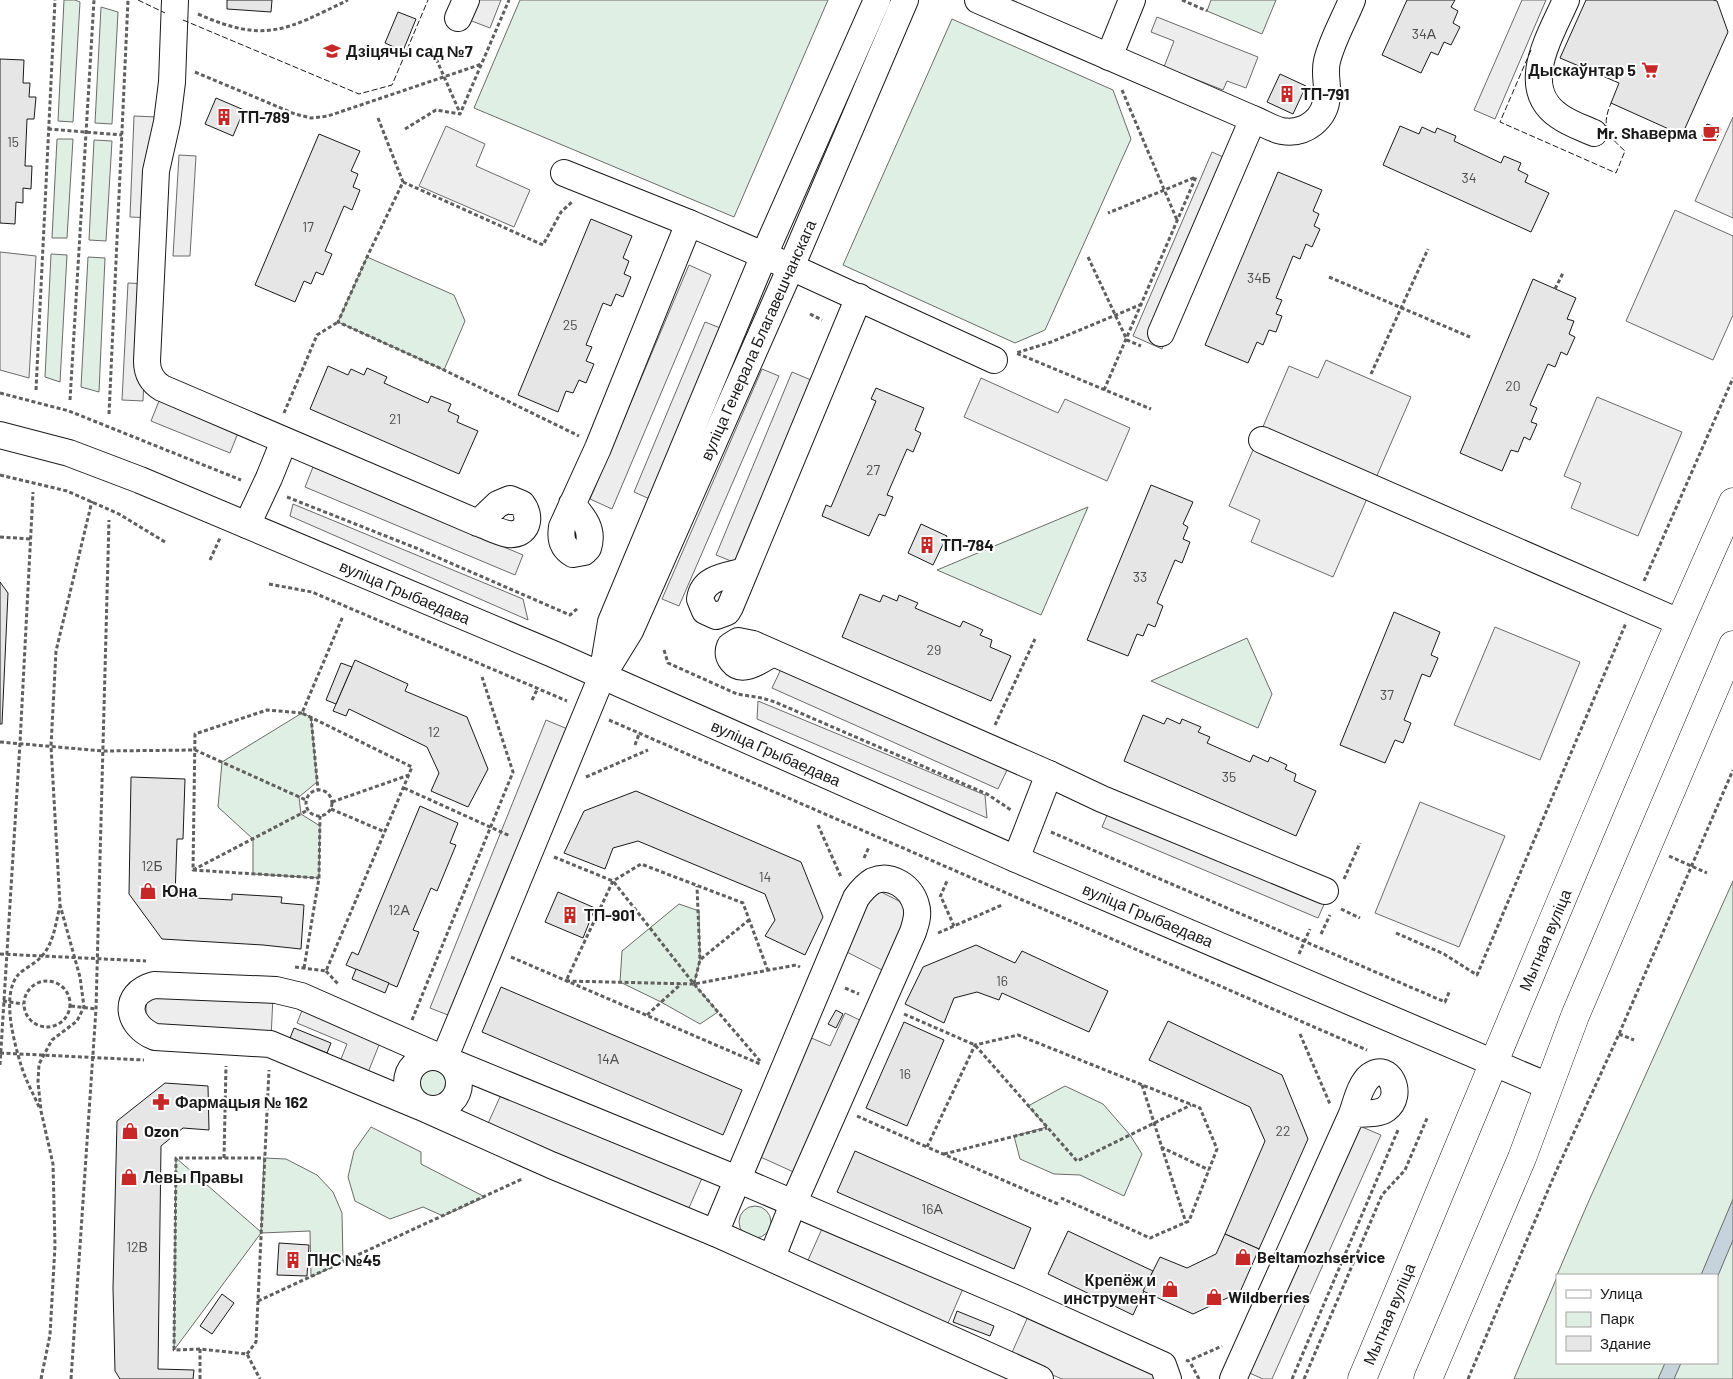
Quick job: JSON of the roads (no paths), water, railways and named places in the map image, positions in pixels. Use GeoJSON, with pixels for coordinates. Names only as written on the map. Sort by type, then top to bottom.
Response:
{"type":"FeatureCollection","features":[{"type":"Feature","properties":{"kind":"highway","name":"Мытная вуліца"},"geometry":{"type":"LineString","coordinates":[[1362,1379],[1522,993],[1679,622],[1733,502]]}},
{"type":"Feature","properties":{"kind":"highway"},"geometry":{"type":"LineString","coordinates":[[1428,1379],[1522,1158],[1575,1016],[1733,645]]}},
{"type":"Feature","properties":{"kind":"street"},"geometry":{"type":"LineString","coordinates":[[444,1059],[602,676],[611,622],[764,255],[877,0]]}},
{"type":"Feature","properties":{"kind":"street","name":"вуліца Генерала Благавешчанскага"},"geometry":{"type":"LineString","coordinates":[[602,676],[630,631],[791,267],[905,0]]}},
{"type":"Feature","properties":{"kind":"street"},"geometry":{"type":"LineString","coordinates":[[1109,57],[1132,0]]}},
{"type":"Feature","properties":{"kind":"street"},"geometry":{"type":"LineString","coordinates":[[981,1],[1253,119],[1282,131],[1291,132],[1308,128],[1321,116],[1328,97],[1326,68],[1328,55],[1352,0]]}},
{"type":"Feature","properties":{"kind":"street"},"geometry":{"type":"LineString","coordinates":[[1566,0],[1542,56],[1538,79],[1539,90],[1544,101],[1560,117],[1594,133]]}},
{"type":"Feature","properties":{"kind":"street"},"geometry":{"type":"LineString","coordinates":[[175,2],[172,82],[167,122],[156,171],[147,368],[152,380],[162,388],[284,429],[478,523]]}},
{"type":"Feature","properties":{"kind":"street"},"geometry":{"type":"LineString","coordinates":[[1152,340],[1253,119]]}},
{"type":"Feature","properties":{"kind":"street"},"geometry":{"type":"LineString","coordinates":[[564,173],[764,255],[994,360]]}},
{"type":"Feature","properties":{"kind":"street"},"geometry":{"type":"LineString","coordinates":[[572,504],[598,448],[689,223]]}},
{"type":"Feature","properties":{"kind":"street"},"geometry":{"type":"LineString","coordinates":[[745,571],[859,297]]}},
{"type":"Feature","properties":{"kind":"street"},"geometry":{"type":"LineString","coordinates":[[247,525],[269,478],[284,429]]}},
{"type":"Feature","properties":{"kind":"street","name":"вуліца Грыбаедава"},"geometry":{"type":"LineString","coordinates":[[0,435],[69,453],[140,480],[602,676],[1016,859],[1548,1086]]}},
{"type":"Feature","properties":{"kind":"street"},"geometry":{"type":"LineString","coordinates":[[1262,440],[1679,622]]}},
{"type":"Feature","properties":{"kind":"street"},"geometry":{"type":"LineString","coordinates":[[773,653],[1329,898]]}},
{"type":"Feature","properties":{"kind":"street"},"geometry":{"type":"LineString","coordinates":[[1016,859],[1049,774]]}},
{"type":"Feature","properties":{"kind":"street"},"geometry":{"type":"LineString","coordinates":[[715,1233],[856,898],[864,888],[874,881],[886,879],[900,883],[911,892],[916,906],[917,918],[913,932],[793,1204],[772,1258]]}},
{"type":"Feature","properties":{"kind":"street"},"geometry":{"type":"LineString","coordinates":[[1040,1379],[715,1233],[551,1165],[421,1107],[270,1044],[155,1038],[144,1033],[136,1023],[132,1013],[132,1002],[144,988],[154,985],[276,990],[301,996],[444,1059],[737,1179],[1017,1299],[1163,1365],[1174,1368]]}},
{"type":"Feature","properties":{"kind":"street"},"geometry":{"type":"LineString","coordinates":[[435,1057],[444,1059],[457,1072],[458,1090],[448,1105],[430,1110],[421,1107],[408,1094],[406,1086],[407,1076],[417,1062],[435,1057]]}},
{"type":"Feature","properties":{"kind":"street"},"geometry":{"type":"LineString","coordinates":[[1233,1379],[1341,1110]]}},
{"type":"Feature","properties":{"kind":"place","name":"Дзіцячы сад №7"},"geometry":{"type":"Point","coordinates":[332,51]}},
{"type":"Feature","properties":{"kind":"place","name":"Дыскаўнтар 5"},"geometry":{"type":"Point","coordinates":[1650,70]}},
{"type":"Feature","properties":{"kind":"place","name":"ТП-791"},"geometry":{"type":"Point","coordinates":[1287,94]}},
{"type":"Feature","properties":{"kind":"place","name":"ТП-789"},"geometry":{"type":"Point","coordinates":[224,117]}},
{"type":"Feature","properties":{"kind":"place","name":"Mr. Shаверма"},"geometry":{"type":"Point","coordinates":[1711,133]}},
{"type":"Feature","properties":{"kind":"place","name":"ТП-784"},"geometry":{"type":"Point","coordinates":[927,545]}},
{"type":"Feature","properties":{"kind":"place","name":"Юна"},"geometry":{"type":"Point","coordinates":[148,891]}},
{"type":"Feature","properties":{"kind":"place","name":"ТП-901"},"geometry":{"type":"Point","coordinates":[570,915]}},
{"type":"Feature","properties":{"kind":"place","name":"Фармацыя № 162"},"geometry":{"type":"Point","coordinates":[161,1102]}},
{"type":"Feature","properties":{"kind":"place","name":"Ozon"},"geometry":{"type":"Point","coordinates":[130,1131]}},
{"type":"Feature","properties":{"kind":"place","name":"Левы Правы"},"geometry":{"type":"Point","coordinates":[129,1177]}},
{"type":"Feature","properties":{"kind":"place","name":"Beltamozhservice"},"geometry":{"type":"Point","coordinates":[1243,1257]}},
{"type":"Feature","properties":{"kind":"place","name":"ПНС №45"},"geometry":{"type":"Point","coordinates":[293,1260]}},
{"type":"Feature","properties":{"kind":"place","name":"Крепёж и инструмент"},"geometry":{"type":"Point","coordinates":[1170,1289]}},
{"type":"Feature","properties":{"kind":"place","name":"Wildberries"},"geometry":{"type":"Point","coordinates":[1214,1297]}}]}
